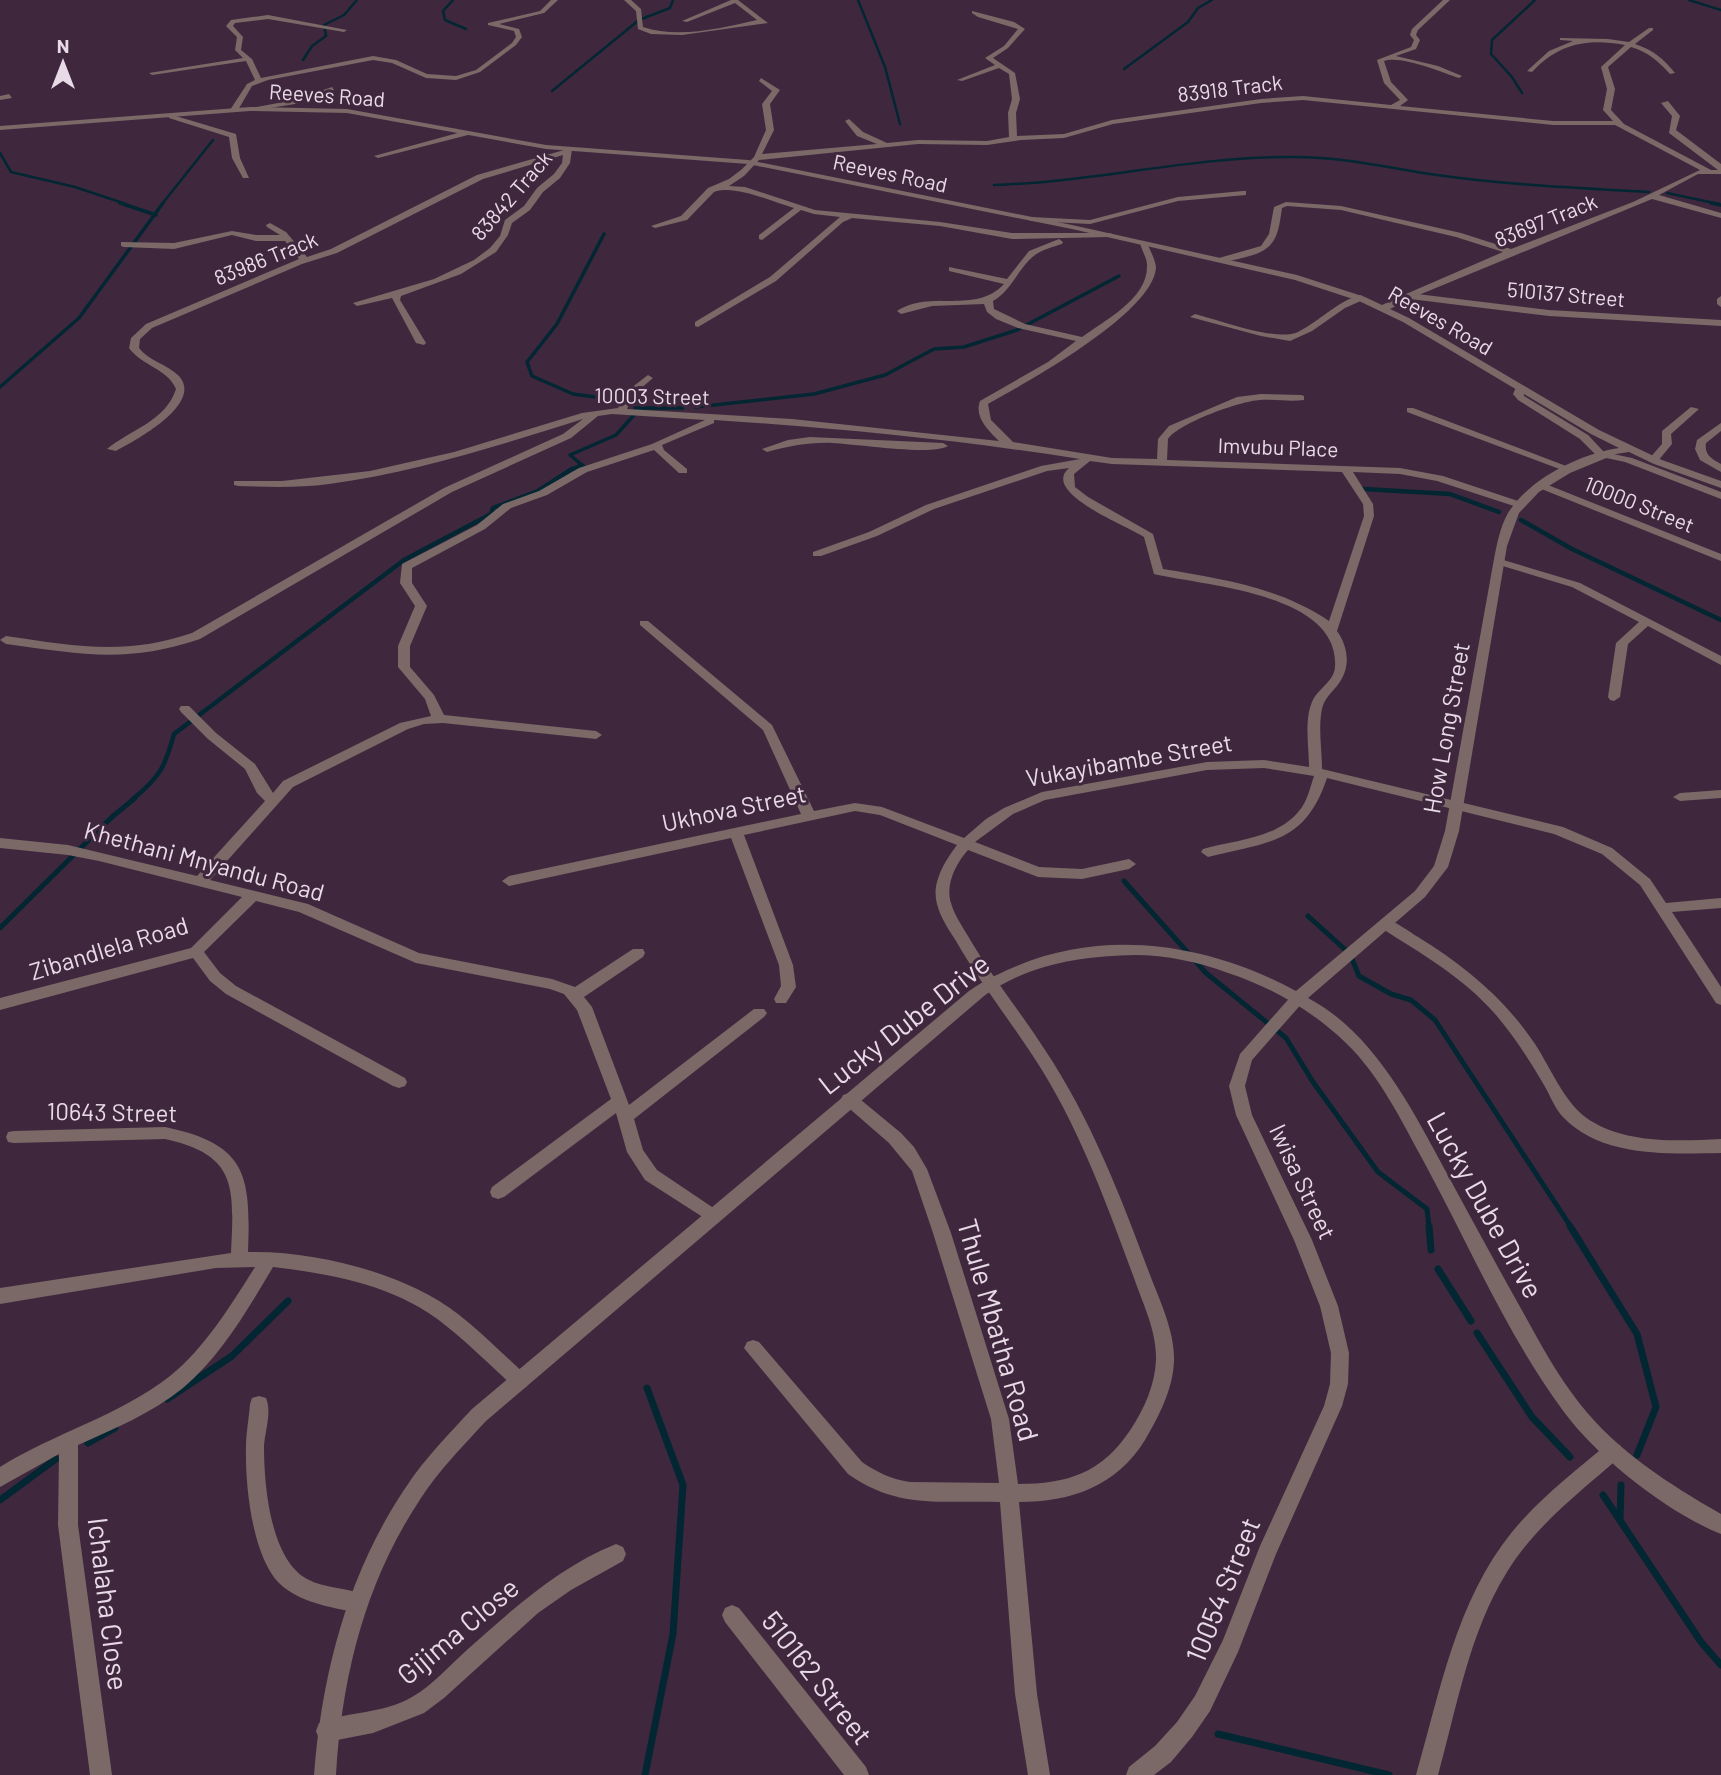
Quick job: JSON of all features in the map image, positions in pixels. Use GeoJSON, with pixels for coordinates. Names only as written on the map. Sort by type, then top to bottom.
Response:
{"type":"FeatureCollection","features":[{"type":"Feature","properties":{"kind":"street"},"geometry":{"type":"LineString","coordinates":[[234,110],[243,92],[258,80],[349,61],[373,58],[394,61],[432,77],[462,77],[478,71],[519,38],[517,30],[490,24],[542,12],[555,0]]}},
{"type":"Feature","properties":{"kind":"street"},"geometry":{"type":"LineString","coordinates":[[627,0],[639,10],[640,28],[652,33],[706,30],[764,22],[734,0],[685,21]]}},
{"type":"Feature","properties":{"kind":"street"},"geometry":{"type":"LineString","coordinates":[[1421,110],[1390,86],[1380,62],[1385,57],[1414,48],[1417,40],[1413,35],[1415,29],[1447,0]]}},
{"type":"Feature","properties":{"kind":"street"},"geometry":{"type":"LineString","coordinates":[[974,12],[987,19],[1015,23],[1021,29],[1006,47],[988,57],[991,62],[1012,73],[1016,99],[1012,113],[1013,139]]}},
{"type":"Feature","properties":{"kind":"street"},"geometry":{"type":"LineString","coordinates":[[258,80],[257,72],[238,50],[240,37],[229,26],[233,21],[268,17],[316,23],[344,30]]}},
{"type":"Feature","properties":{"kind":"street"},"geometry":{"type":"LineString","coordinates":[[1621,125],[1607,110],[1612,93],[1604,67],[1628,48],[1629,44],[1651,29]]}},
{"type":"Feature","properties":{"kind":"street"},"geometry":{"type":"LineString","coordinates":[[1562,39],[1629,44],[1654,53],[1672,73]]}},
{"type":"Feature","properties":{"kind":"street"},"geometry":{"type":"LineString","coordinates":[[1530,71],[1540,58],[1552,51],[1593,40]]}},
{"type":"Feature","properties":{"kind":"street"},"geometry":{"type":"LineString","coordinates":[[1385,57],[1428,65],[1459,76]]}},
{"type":"Feature","properties":{"kind":"street"},"geometry":{"type":"LineString","coordinates":[[152,73],[248,59]]}},
{"type":"Feature","properties":{"kind":"street"},"geometry":{"type":"LineString","coordinates":[[960,80],[999,66]]}},
{"type":"Feature","properties":{"kind":"street"},"geometry":{"type":"LineString","coordinates":[[655,226],[684,218],[711,190],[741,174],[753,160],[770,130],[765,106],[776,90],[761,80]]}},
{"type":"Feature","properties":{"kind":"street"},"geometry":{"type":"LineString","coordinates":[[250,109],[295,103],[332,89]]}},
{"type":"Feature","properties":{"kind":"street"},"geometry":{"type":"LineString","coordinates":[[0,98],[9,96]]}},
{"type":"Feature","properties":{"kind":"street","name":"83918 Track"},"geometry":{"type":"LineString","coordinates":[[753,160],[924,142],[991,143],[1064,136],[1104,123],[1283,99],[1310,98],[1553,123],[1621,125],[1708,171]]}},
{"type":"Feature","properties":{"kind":"street"},"geometry":{"type":"LineString","coordinates":[[1394,106],[1404,102],[1403,98]]}},
{"type":"Feature","properties":{"kind":"street"},"geometry":{"type":"LineString","coordinates":[[1665,103],[1676,116],[1672,131],[1721,170]]}},
{"type":"Feature","properties":{"kind":"street","name":"Reeves Road"},"geometry":{"type":"LineString","coordinates":[[0,128],[234,110],[296,108],[357,112],[567,151],[753,160],[1222,260],[1360,298],[1384,308],[1629,449],[1721,485]]}},
{"type":"Feature","properties":{"kind":"street"},"geometry":{"type":"LineString","coordinates":[[172,116],[233,136],[236,158],[246,176]]}},
{"type":"Feature","properties":{"kind":"street"},"geometry":{"type":"LineString","coordinates":[[849,121],[860,134],[886,145]]}},
{"type":"Feature","properties":{"kind":"street"},"geometry":{"type":"LineString","coordinates":[[378,156],[465,133]]}},
{"type":"Feature","properties":{"kind":"street","name":"83986 Track"},"geometry":{"type":"LineString","coordinates":[[112,449],[150,427],[170,409],[180,394],[181,386],[176,378],[136,353],[134,344],[139,335],[164,319],[334,251],[480,177],[567,151]]}},
{"type":"Feature","properties":{"kind":"street","name":"83842 Track"},"geometry":{"type":"LineString","coordinates":[[358,303],[397,296],[447,277],[493,249],[504,237],[508,222],[527,208],[540,190],[562,169],[568,158],[567,151]]}},
{"type":"Feature","properties":{"kind":"street","name":"83697 Track"},"geometry":{"type":"LineString","coordinates":[[1384,308],[1511,252],[1652,196],[1695,173],[1721,170]]}},
{"type":"Feature","properties":{"kind":"street"},"geometry":{"type":"LineString","coordinates":[[741,174],[742,189]]}},
{"type":"Feature","properties":{"kind":"street"},"geometry":{"type":"LineString","coordinates":[[719,187],[742,189],[799,208],[1012,236],[1110,235]]}},
{"type":"Feature","properties":{"kind":"street"},"geometry":{"type":"LineString","coordinates":[[1031,219],[1090,222],[1178,199],[1243,194]]}},
{"type":"Feature","properties":{"kind":"street"},"geometry":{"type":"LineString","coordinates":[[1652,196],[1721,216]]}},
{"type":"Feature","properties":{"kind":"street"},"geometry":{"type":"LineString","coordinates":[[1222,260],[1257,252],[1266,247],[1275,233],[1278,207],[1286,204],[1341,208],[1468,238],[1511,252]]}},
{"type":"Feature","properties":{"kind":"street"},"geometry":{"type":"LineString","coordinates":[[762,237],[779,227],[786,216],[799,208]]}},
{"type":"Feature","properties":{"kind":"street"},"geometry":{"type":"LineString","coordinates":[[698,324],[757,290],[840,220],[854,214]]}},
{"type":"Feature","properties":{"kind":"street"},"geometry":{"type":"LineString","coordinates":[[270,225],[287,234],[297,253],[306,260]]}},
{"type":"Feature","properties":{"kind":"street"},"geometry":{"type":"LineString","coordinates":[[124,244],[174,246],[232,233],[256,238],[288,238]]}},
{"type":"Feature","properties":{"kind":"street"},"geometry":{"type":"LineString","coordinates":[[901,311],[932,303],[988,300],[999,293],[1028,255],[1039,247],[1091,236]]}},
{"type":"Feature","properties":{"kind":"street"},"geometry":{"type":"LineString","coordinates":[[1010,445],[984,417],[981,411],[983,403],[1029,378],[1131,304],[1146,287],[1152,266],[1143,243]]}},
{"type":"Feature","properties":{"kind":"street"},"geometry":{"type":"LineString","coordinates":[[953,269],[1007,282]]}},
{"type":"Feature","properties":{"kind":"street"},"geometry":{"type":"LineString","coordinates":[[397,296],[396,300],[421,343]]}},
{"type":"Feature","properties":{"kind":"street","name":"510137 Street"},"geometry":{"type":"LineString","coordinates":[[1409,296],[1558,313],[1721,323]]}},
{"type":"Feature","properties":{"kind":"street"},"geometry":{"type":"LineString","coordinates":[[1195,317],[1288,339],[1326,320],[1344,303],[1360,298]]}},
{"type":"Feature","properties":{"kind":"street"},"geometry":{"type":"LineString","coordinates":[[1721,299],[1721,304]]}},
{"type":"Feature","properties":{"kind":"street"},"geometry":{"type":"LineString","coordinates":[[988,300],[990,310],[997,316],[1082,340]]}},
{"type":"Feature","properties":{"kind":"street"},"geometry":{"type":"LineString","coordinates":[[621,412],[629,394],[648,377]]}},
{"type":"Feature","properties":{"kind":"street"},"geometry":{"type":"LineString","coordinates":[[1520,387],[1518,394],[1521,397],[1584,437],[1601,454],[1628,460],[1721,496]]}},
{"type":"Feature","properties":{"kind":"street"},"geometry":{"type":"LineString","coordinates":[[1162,463],[1161,441],[1173,428],[1237,400],[1252,397],[1301,398]]}},
{"type":"Feature","properties":{"kind":"street"},"geometry":{"type":"LineString","coordinates":[[1653,460],[1667,444],[1666,433],[1694,409]]}},
{"type":"Feature","properties":{"kind":"street"},"geometry":{"type":"LineString","coordinates":[[1410,410],[1569,469]]}},
{"type":"Feature","properties":{"kind":"street"},"geometry":{"type":"LineString","coordinates":[[5,640],[107,653],[139,653],[173,645],[196,636],[448,490],[559,441],[598,412]]}},
{"type":"Feature","properties":{"kind":"street","name":"10003 Street"},"geometry":{"type":"LineString","coordinates":[[238,483],[291,484],[402,467],[598,412],[792,422],[1031,449]]}},
{"type":"Feature","properties":{"kind":"street"},"geometry":{"type":"LineString","coordinates":[[438,719],[438,708],[432,698],[404,667],[404,646],[421,606],[406,583],[406,566],[481,527],[507,506],[542,493],[583,470],[656,446],[670,437],[719,417]]}},
{"type":"Feature","properties":{"kind":"street"},"geometry":{"type":"LineString","coordinates":[[1721,426],[1701,442],[1699,449],[1704,458],[1721,469]]}},
{"type":"Feature","properties":{"kind":"street"},"geometry":{"type":"LineString","coordinates":[[767,449],[785,443],[811,441],[914,447],[981,443]]}},
{"type":"Feature","properties":{"kind":"street"},"geometry":{"type":"LineString","coordinates":[[656,446],[683,471]]}},
{"type":"Feature","properties":{"kind":"street","name":"Imvubu Place"},"geometry":{"type":"LineString","coordinates":[[1031,449],[1083,461],[1418,474],[1520,505]]}},
{"type":"Feature","properties":{"kind":"street","name":"How Long Street"},"geometry":{"type":"LineString","coordinates":[[1299,997],[1420,894],[1441,867],[1452,831],[1510,519],[1520,505],[1569,469],[1601,454],[1629,449]]}},
{"type":"Feature","properties":{"kind":"street"},"geometry":{"type":"LineString","coordinates":[[817,554],[873,534],[930,507],[1045,468],[1083,461]]}},
{"type":"Feature","properties":{"kind":"street"},"geometry":{"type":"LineString","coordinates":[[1083,461],[1069,473],[1068,485],[1071,490],[1149,536],[1158,572],[1276,596],[1306,609],[1332,630],[1341,648],[1341,667],[1336,681],[1317,704],[1319,773],[1305,813],[1275,834],[1208,852]]}},
{"type":"Feature","properties":{"kind":"street"},"geometry":{"type":"LineString","coordinates":[[1332,630],[1369,516],[1368,504],[1346,470]]}},
{"type":"Feature","properties":{"kind":"street","name":"10000 Street"},"geometry":{"type":"LineString","coordinates":[[1544,486],[1721,558]]}},
{"type":"Feature","properties":{"kind":"street"},"geometry":{"type":"LineString","coordinates":[[1500,562],[1565,580],[1721,661]]}},
{"type":"Feature","properties":{"kind":"street"},"geometry":{"type":"LineString","coordinates":[[1614,697],[1622,643],[1647,621]]}},
{"type":"Feature","properties":{"kind":"street"},"geometry":{"type":"LineString","coordinates":[[644,622],[768,728],[809,816]]}},
{"type":"Feature","properties":{"kind":"street"},"geometry":{"type":"LineString","coordinates":[[185,709],[250,767],[262,790],[272,800]]}},
{"type":"Feature","properties":{"kind":"street"},"geometry":{"type":"LineString","coordinates":[[200,882],[272,800],[299,778],[404,726],[438,719],[596,736]]}},
{"type":"Feature","properties":{"kind":"street","name":"Vukayibambe Street"},"geometry":{"type":"LineString","coordinates":[[753,1348],[855,1468],[872,1481],[891,1489],[911,1492],[1008,1492],[1072,1487],[1093,1479],[1109,1468],[1136,1437],[1160,1384],[1165,1362],[1158,1321],[1115,1200],[1054,1077],[991,983],[943,902],[946,874],[966,844],[1012,807],[1042,796],[1220,764],[1264,764],[1319,773],[1558,830],[1592,843],[1645,882],[1721,999]]}},
{"type":"Feature","properties":{"kind":"street"},"geometry":{"type":"LineString","coordinates":[[1680,797],[1721,794]]}},
{"type":"Feature","properties":{"kind":"street","name":"Ukhova Street"},"geometry":{"type":"LineString","coordinates":[[509,881],[855,807],[874,809],[1038,873],[1082,874],[1129,864]]}},
{"type":"Feature","properties":{"kind":"street"},"geometry":{"type":"LineString","coordinates":[[736,833],[786,965],[789,987],[781,999]]}},
{"type":"Feature","properties":{"kind":"street","name":"Khethani Mnyandu Road"},"geometry":{"type":"LineString","coordinates":[[0,843],[68,850],[253,895],[328,917],[416,958],[552,984],[575,995]]}},
{"type":"Feature","properties":{"kind":"street","name":"Zibandlela Road"},"geometry":{"type":"LineString","coordinates":[[0,1004],[196,952],[253,895]]}},
{"type":"Feature","properties":{"kind":"street"},"geometry":{"type":"LineString","coordinates":[[1662,908],[1721,903]]}},
{"type":"Feature","properties":{"kind":"street"},"geometry":{"type":"LineString","coordinates":[[1386,925],[1463,974],[1492,1001],[1527,1045],[1568,1112],[1577,1120],[1628,1143],[1721,1146]]}},
{"type":"Feature","properties":{"kind":"street","name":"Lucky Dube Drive"},"geometry":{"type":"LineString","coordinates":[[325,1775],[327,1731],[338,1665],[357,1602],[376,1558],[414,1491],[479,1415],[849,1099],[991,983],[1049,959],[1097,951],[1146,950],[1188,955],[1229,966],[1299,997],[1330,1018],[1371,1058],[1398,1100],[1471,1237],[1552,1379],[1578,1417],[1647,1479],[1721,1525]]}},
{"type":"Feature","properties":{"kind":"street"},"geometry":{"type":"LineString","coordinates":[[196,952],[215,977],[230,990],[399,1082]]}},
{"type":"Feature","properties":{"kind":"street"},"geometry":{"type":"LineString","coordinates":[[638,953],[575,995],[584,1007],[596,1034],[635,1152],[651,1175],[712,1216]]}},
{"type":"Feature","properties":{"kind":"street","name":"Iwisa Street"},"geometry":{"type":"LineString","coordinates":[[1299,997],[1245,1058],[1237,1086],[1244,1115],[1303,1240],[1329,1306],[1340,1353],[1339,1384],[1333,1406]]}},
{"type":"Feature","properties":{"kind":"street"},"geometry":{"type":"LineString","coordinates":[[498,1192],[759,1013]]}},
{"type":"Feature","properties":{"kind":"street","name":"Thule Mbatha Road"},"geometry":{"type":"LineString","coordinates":[[849,1099],[908,1152],[925,1184],[1000,1419],[1026,1694],[1039,1775]]}},
{"type":"Feature","properties":{"kind":"street","name":"10643 Street"},"geometry":{"type":"LineString","coordinates":[[15,1137],[165,1133],[180,1135],[203,1144],[225,1160],[240,1189],[239,1260]]}},
{"type":"Feature","properties":{"kind":"street"},"geometry":{"type":"LineString","coordinates":[[0,1478],[150,1399],[189,1371],[268,1259]]}},
{"type":"Feature","properties":{"kind":"street"},"geometry":{"type":"LineString","coordinates":[[0,1296],[191,1264],[268,1259],[321,1265],[345,1270],[415,1296],[450,1318],[520,1381]]}},
{"type":"Feature","properties":{"kind":"street"},"geometry":{"type":"LineString","coordinates":[[260,1404],[255,1449],[256,1473],[264,1525],[282,1572],[310,1591],[357,1602]]}},
{"type":"Feature","properties":{"kind":"street","name":"10054 Street"},"geometry":{"type":"LineString","coordinates":[[1137,1775],[1155,1763],[1175,1743],[1213,1687],[1266,1555],[1333,1406]]}},
{"type":"Feature","properties":{"kind":"street","name":"Ichalaha Close"},"geometry":{"type":"LineString","coordinates":[[69,1440],[68,1525],[101,1775]]}},
{"type":"Feature","properties":{"kind":"street"},"geometry":{"type":"LineString","coordinates":[[1427,1775],[1470,1629],[1496,1571],[1519,1539],[1542,1515],[1613,1451]]}},
{"type":"Feature","properties":{"kind":"street","name":"Gijima Close"},"geometry":{"type":"LineString","coordinates":[[327,1731],[373,1722],[417,1706],[531,1606],[564,1583],[616,1554]]}},
{"type":"Feature","properties":{"kind":"street","name":"510162 Street"},"geometry":{"type":"LineString","coordinates":[[733,1615],[858,1775]]}},
{"type":"Feature","properties":{"kind":"waterway"},"geometry":{"type":"LineString","coordinates":[[303,60],[312,46],[326,36],[324,25],[344,15],[357,0]]}},
{"type":"Feature","properties":{"kind":"waterway"},"geometry":{"type":"LineString","coordinates":[[453,0],[443,11],[445,20],[466,29]]}},
{"type":"Feature","properties":{"kind":"waterway"},"geometry":{"type":"LineString","coordinates":[[552,91],[639,20],[670,8],[673,0]]}},
{"type":"Feature","properties":{"kind":"waterway"},"geometry":{"type":"LineString","coordinates":[[858,0],[885,67],[900,124]]}},
{"type":"Feature","properties":{"kind":"waterway"},"geometry":{"type":"LineString","coordinates":[[1124,69],[1188,22],[1198,8],[1212,0]]}},
{"type":"Feature","properties":{"kind":"waterway"},"geometry":{"type":"LineString","coordinates":[[1522,93],[1512,77],[1491,54],[1492,40],[1535,0]]}},
{"type":"Feature","properties":{"kind":"waterway"},"geometry":{"type":"LineString","coordinates":[[1689,0],[1721,10]]}},
{"type":"Feature","properties":{"kind":"waterway"},"geometry":{"type":"LineString","coordinates":[[162,204],[213,140]]}},
{"type":"Feature","properties":{"kind":"waterway"},"geometry":{"type":"LineString","coordinates":[[0,153],[11,172],[75,187],[126,204]]}},
{"type":"Feature","properties":{"kind":"waterway"},"geometry":{"type":"LineString","coordinates":[[994,185],[1219,161],[1313,157],[1490,181],[1649,192]]}},
{"type":"Feature","properties":{"kind":"waterway"},"geometry":{"type":"LineString","coordinates":[[1667,193],[1719,204]]}},
{"type":"Feature","properties":{"kind":"waterway"},"geometry":{"type":"LineString","coordinates":[[120,203],[155,215]]}},
{"type":"Feature","properties":{"kind":"waterway"},"geometry":{"type":"LineString","coordinates":[[155,215],[163,203]]}},
{"type":"Feature","properties":{"kind":"waterway"},"geometry":{"type":"LineString","coordinates":[[1711,203],[1721,205]]}},
{"type":"Feature","properties":{"kind":"waterway"},"geometry":{"type":"LineString","coordinates":[[0,387],[79,318],[155,215]]}},
{"type":"Feature","properties":{"kind":"waterway"},"geometry":{"type":"LineString","coordinates":[[604,234],[557,324],[527,362],[532,376],[573,394],[610,399]]}},
{"type":"Feature","properties":{"kind":"waterway"},"geometry":{"type":"LineString","coordinates":[[696,407],[814,394],[885,375],[934,349],[964,347],[1017,330],[1119,276]]}},
{"type":"Feature","properties":{"kind":"waterway"},"geometry":{"type":"LineString","coordinates":[[635,408],[683,408]]}},
{"type":"Feature","properties":{"kind":"waterway"},"geometry":{"type":"LineString","coordinates":[[582,465],[570,455],[616,435],[634,415]]}},
{"type":"Feature","properties":{"kind":"waterway"},"geometry":{"type":"LineString","coordinates":[[133,799],[160,771],[174,734],[404,560],[491,514],[493,508],[538,491],[572,469],[583,466],[580,464]]}},
{"type":"Feature","properties":{"kind":"waterway"},"geometry":{"type":"LineString","coordinates":[[1364,489],[1450,494],[1499,512]]}},
{"type":"Feature","properties":{"kind":"waterway"},"geometry":{"type":"LineString","coordinates":[[1521,520],[1572,549],[1721,620]]}},
{"type":"Feature","properties":{"kind":"waterway"},"geometry":{"type":"LineString","coordinates":[[0,928],[112,817],[135,798]]}},
{"type":"Feature","properties":{"kind":"waterway"},"geometry":{"type":"LineString","coordinates":[[1124,881],[1206,973],[1286,1038],[1313,1082],[1378,1172],[1427,1209],[1429,1227]]}},
{"type":"Feature","properties":{"kind":"waterway"},"geometry":{"type":"LineString","coordinates":[[1308,916],[1350,954],[1359,976],[1391,994],[1411,1000],[1435,1020],[1571,1227]]}},
{"type":"Feature","properties":{"kind":"waterway"},"geometry":{"type":"LineString","coordinates":[[1429,1226],[1431,1250]]}},
{"type":"Feature","properties":{"kind":"waterway"},"geometry":{"type":"LineString","coordinates":[[1570,1226],[1637,1334],[1656,1407],[1637,1455]]}},
{"type":"Feature","properties":{"kind":"waterway"},"geometry":{"type":"LineString","coordinates":[[1438,1269],[1471,1321]]}},
{"type":"Feature","properties":{"kind":"waterway"},"geometry":{"type":"LineString","coordinates":[[167,1399],[232,1356],[288,1301]]}},
{"type":"Feature","properties":{"kind":"waterway"},"geometry":{"type":"LineString","coordinates":[[1477,1333],[1532,1417],[1570,1457]]}},
{"type":"Feature","properties":{"kind":"waterway"},"geometry":{"type":"LineString","coordinates":[[645,1775],[673,1634],[683,1485],[647,1388]]}},
{"type":"Feature","properties":{"kind":"waterway"},"geometry":{"type":"LineString","coordinates":[[88,1443],[115,1428]]}},
{"type":"Feature","properties":{"kind":"waterway"},"geometry":{"type":"LineString","coordinates":[[0,1500],[56,1459]]}},
{"type":"Feature","properties":{"kind":"waterway"},"geometry":{"type":"LineString","coordinates":[[1620,1520],[1621,1485]]}},
{"type":"Feature","properties":{"kind":"waterway"},"geometry":{"type":"LineString","coordinates":[[1603,1495],[1701,1642],[1721,1665]]}},
{"type":"Feature","properties":{"kind":"waterway"},"geometry":{"type":"LineString","coordinates":[[1218,1734],[1389,1775]]}}]}
